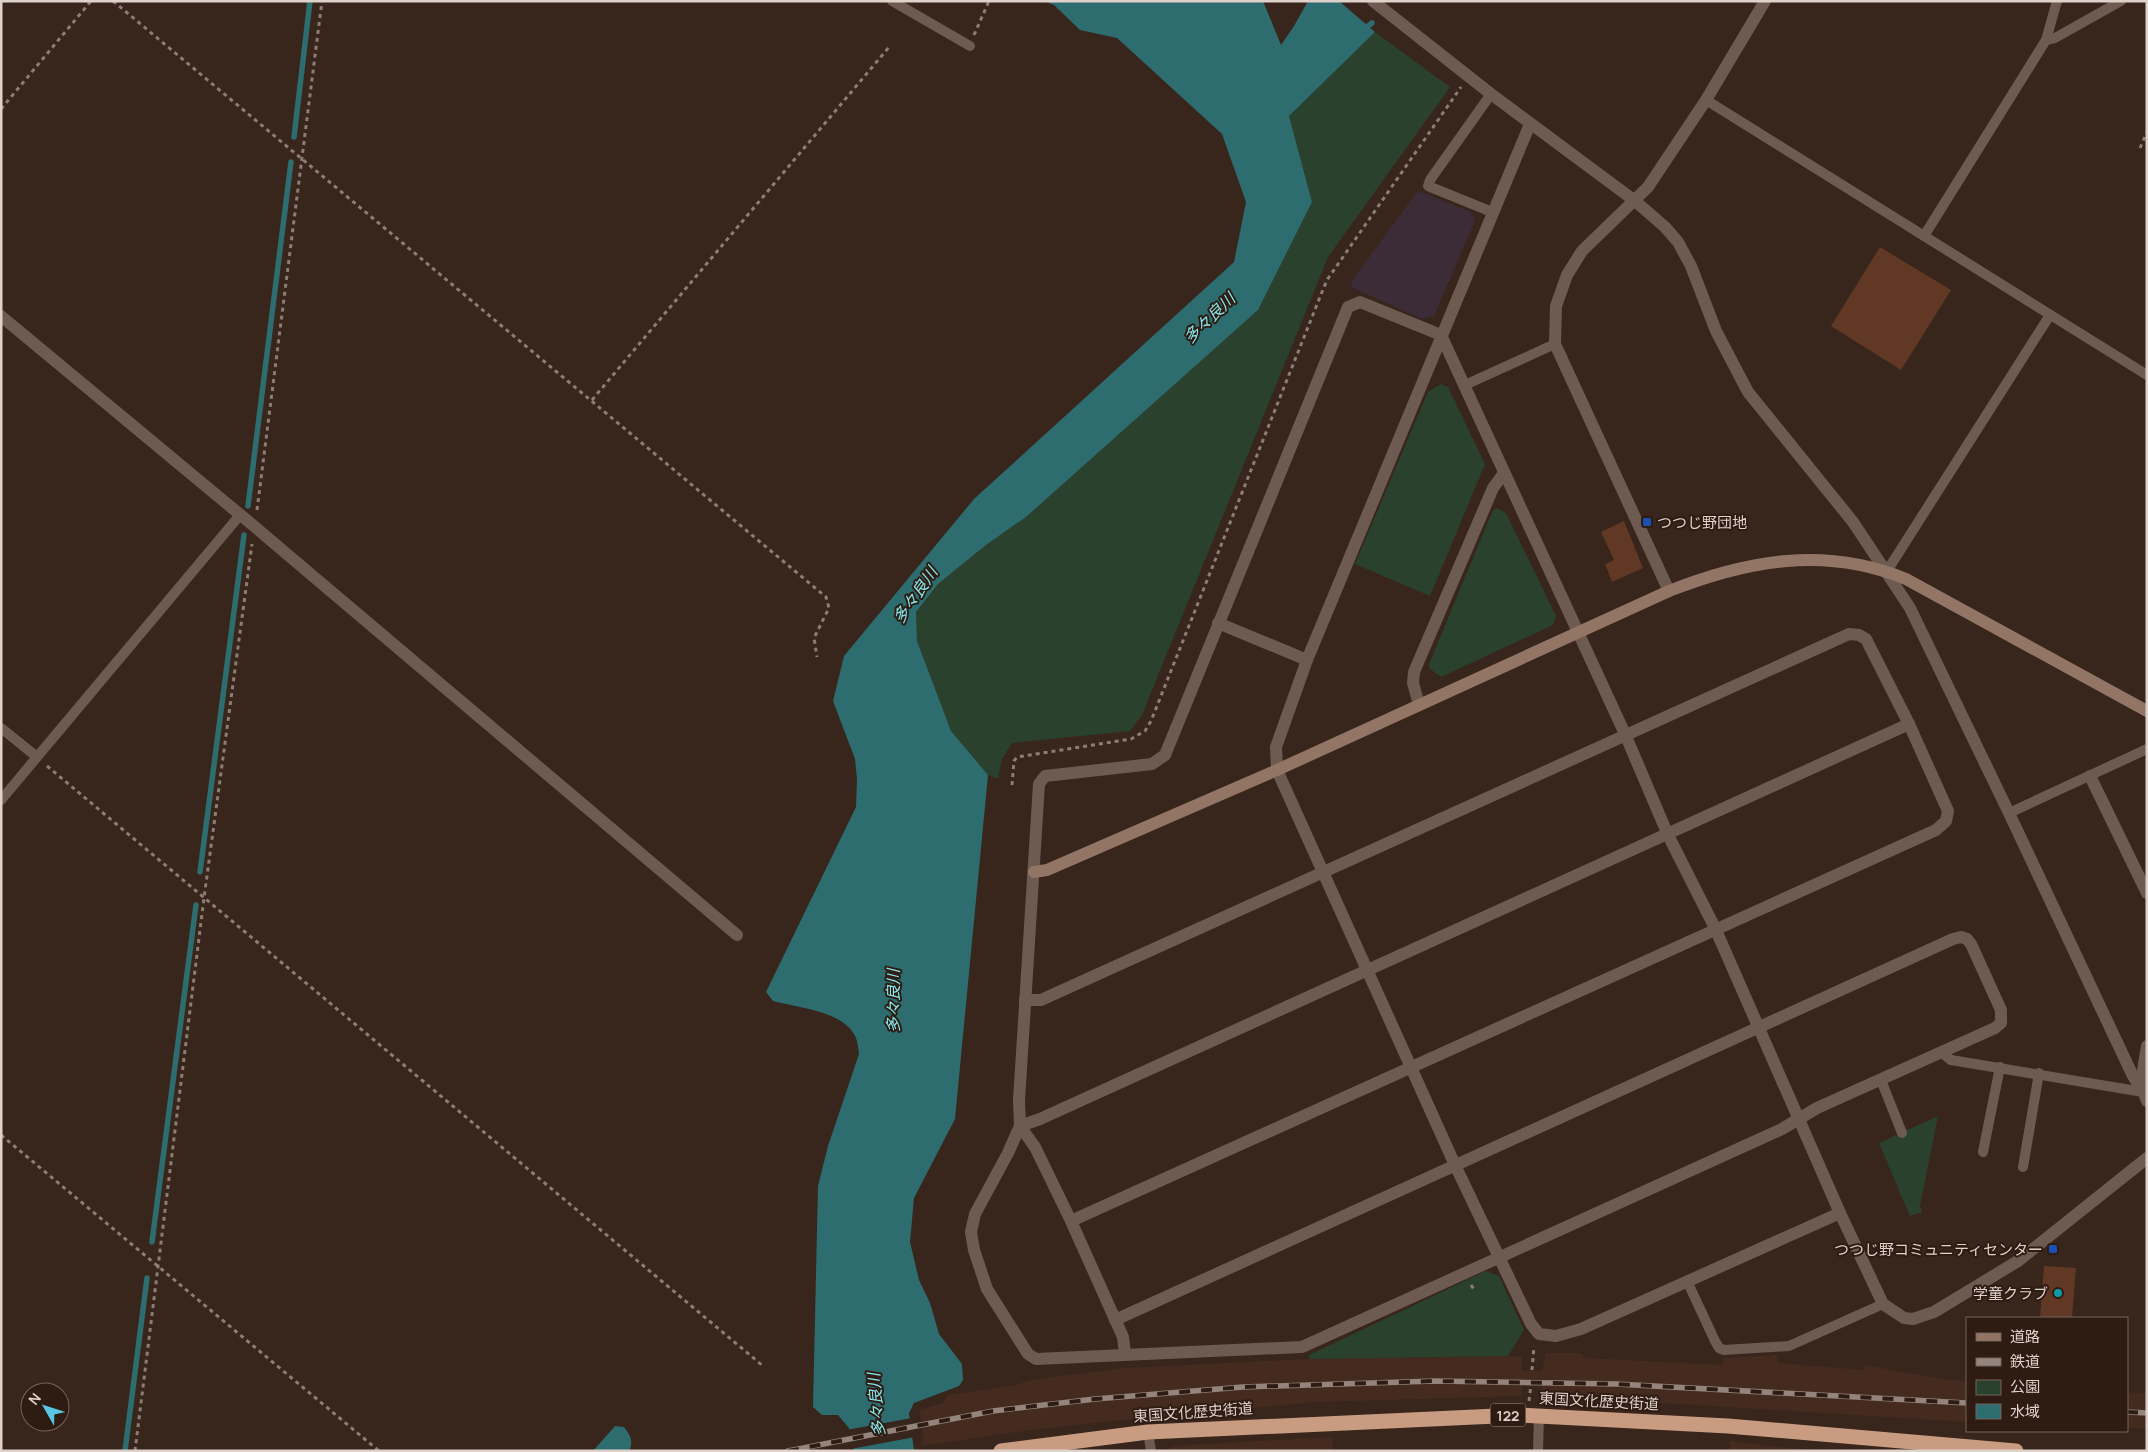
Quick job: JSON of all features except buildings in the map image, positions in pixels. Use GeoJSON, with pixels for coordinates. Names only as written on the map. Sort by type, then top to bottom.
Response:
{"type":"FeatureCollection","features":[{"type":"Feature","properties":{"kind":"highway","name":"東国文化歴史街道"},"geometry":{"type":"LineString","coordinates":[[1001,1451],[1148,1432],[1276,1424],[1539,1415],[1728,1426],[2016,1451]]}},
{"type":"Feature","properties":{"kind":"street"},"geometry":{"type":"LineString","coordinates":[[1373,1],[1530,124],[1636,201],[1665,227],[1678,242],[1691,266],[1716,331],[1748,392],[1853,522],[1887,571],[1922,632],[2132,1074],[2145,1096]]}},
{"type":"Feature","properties":{"kind":"street"},"geometry":{"type":"LineString","coordinates":[[1669,591],[1555,344],[1556,306],[1567,275],[1582,251],[1636,201],[1648,187],[1706,100],[1766,1]]}},
{"type":"Feature","properties":{"kind":"street"},"geometry":{"type":"LineString","coordinates":[[1530,124],[1307,660],[1276,747],[1277,770],[1455,1165],[1531,1324],[1539,1334],[1556,1336],[1581,1329],[1688,1283],[1840,1213]]}},
{"type":"Feature","properties":{"kind":"street"},"geometry":{"type":"LineString","coordinates":[[1115,1320],[1758,1026],[1961,937],[1967,938],[1971,944],[2001,1010],[2001,1023],[1995,1028],[1942,1053],[1817,1108],[1798,1118],[1782,1129],[1302,1347],[1036,1359],[1028,1354],[987,1289],[974,1250],[971,1232],[975,1214],[1020,1126],[1019,1100],[1039,784],[1045,776],[1152,764],[1165,756],[1348,307],[1360,302],[1442,335],[1625,734],[1668,835],[1715,928],[1758,1026],[1798,1118],[1840,1213],[1883,1304],[1904,1318],[1913,1319],[1934,1312],[2018,1261],[2147,1158]]}},
{"type":"Feature","properties":{"kind":"street"},"geometry":{"type":"LineString","coordinates":[[1,316],[255,527],[738,935]]}},
{"type":"Feature","properties":{"kind":"street"},"geometry":{"type":"LineString","coordinates":[[1418,705],[1413,683],[1414,672],[1493,488],[1504,473]]}},
{"type":"Feature","properties":{"kind":"street"},"geometry":{"type":"LineString","coordinates":[[1034,872],[1048,870],[1277,770],[1669,591],[1710,575],[1778,561],[1801,559],[1829,560],[1887,571],[1914,583],[2147,711]]}},
{"type":"Feature","properties":{"kind":"street"},"geometry":{"type":"LineString","coordinates":[[1218,623],[1307,660]]}},
{"type":"Feature","properties":{"kind":"street"},"geometry":{"type":"LineString","coordinates":[[1026,1000],[1041,1000],[1849,634],[1859,635],[1866,639],[1909,724],[1948,811],[1946,821],[1936,830],[1715,928],[1411,1068],[1071,1221]]}},
{"type":"Feature","properties":{"kind":"street"},"geometry":{"type":"LineString","coordinates":[[1020,1126],[1040,1119],[1368,971],[1909,724]]}},
{"type":"Feature","properties":{"kind":"street"},"geometry":{"type":"LineString","coordinates":[[2090,776],[2147,892]]}},
{"type":"Feature","properties":{"kind":"street"},"geometry":{"type":"LineString","coordinates":[[2145,1096],[2142,1077],[2147,1046]]}},
{"type":"Feature","properties":{"kind":"street"},"geometry":{"type":"LineString","coordinates":[[1020,1126],[1035,1147],[1071,1221],[1123,1337],[1125,1354]]}},
{"type":"Feature","properties":{"kind":"lane"},"geometry":{"type":"LineString","coordinates":[[892,1],[970,46]]}},
{"type":"Feature","properties":{"kind":"lane"},"geometry":{"type":"LineString","coordinates":[[1924,236],[2046,40],[2057,1]]}},
{"type":"Feature","properties":{"kind":"lane"},"geometry":{"type":"LineString","coordinates":[[2046,40],[2055,38],[2121,1]]}},
{"type":"Feature","properties":{"kind":"lane"},"geometry":{"type":"LineString","coordinates":[[1491,94],[1430,180],[1428,186],[1492,212]]}},
{"type":"Feature","properties":{"kind":"lane"},"geometry":{"type":"LineString","coordinates":[[1706,100],[2147,375]]}},
{"type":"Feature","properties":{"kind":"lane"},"geometry":{"type":"LineString","coordinates":[[1887,571],[2050,314]]}},
{"type":"Feature","properties":{"kind":"lane"},"geometry":{"type":"LineString","coordinates":[[1465,385],[1555,344]]}},
{"type":"Feature","properties":{"kind":"lane"},"geometry":{"type":"LineString","coordinates":[[1,800],[240,515]]}},
{"type":"Feature","properties":{"kind":"lane"},"geometry":{"type":"LineString","coordinates":[[1,728],[36,757]]}},
{"type":"Feature","properties":{"kind":"lane"},"geometry":{"type":"LineString","coordinates":[[2009,813],[2147,749]]}},
{"type":"Feature","properties":{"kind":"lane"},"geometry":{"type":"LineString","coordinates":[[1942,1053],[1951,1060],[2040,1073],[2145,1096]]}},
{"type":"Feature","properties":{"kind":"lane"},"geometry":{"type":"LineString","coordinates":[[1983,1152],[2000,1067]]}},
{"type":"Feature","properties":{"kind":"lane"},"geometry":{"type":"LineString","coordinates":[[2023,1167],[2040,1073]]}},
{"type":"Feature","properties":{"kind":"lane"},"geometry":{"type":"LineString","coordinates":[[1881,1080],[1902,1133]]}},
{"type":"Feature","properties":{"kind":"lane"},"geometry":{"type":"LineString","coordinates":[[1688,1283],[1715,1341],[1719,1348],[1724,1350],[1789,1346],[1883,1304]]}},
{"type":"Feature","properties":{"kind":"lane"},"geometry":{"type":"LineString","coordinates":[[1538,1451],[1539,1415]]}},
{"type":"Feature","properties":{"kind":"lane"},"geometry":{"type":"LineString","coordinates":[[1148,1432],[1151,1451]]}},
{"type":"Feature","properties":{"kind":"path"},"geometry":{"type":"LineString","coordinates":[[1,109],[91,1]]}},
{"type":"Feature","properties":{"kind":"path"},"geometry":{"type":"LineString","coordinates":[[113,1],[826,597],[829,608],[814,638],[817,657]]}},
{"type":"Feature","properties":{"kind":"path"},"geometry":{"type":"LineString","coordinates":[[135,1451],[204,898],[255,527],[322,1]]}},
{"type":"Feature","properties":{"kind":"path"},"geometry":{"type":"LineString","coordinates":[[970,46],[989,1]]}},
{"type":"Feature","properties":{"kind":"path"},"geometry":{"type":"LineString","coordinates":[[592,400],[890,46]]}},
{"type":"Feature","properties":{"kind":"path"},"geometry":{"type":"LineString","coordinates":[[1012,785],[1014,761],[1017,757],[1131,739],[1146,731],[1327,280],[1453,96],[1471,79]]}},
{"type":"Feature","properties":{"kind":"path"},"geometry":{"type":"LineString","coordinates":[[2140,148],[2147,132]]}},
{"type":"Feature","properties":{"kind":"path"},"geometry":{"type":"LineString","coordinates":[[36,757],[764,1366]]}},
{"type":"Feature","properties":{"kind":"path"},"geometry":{"type":"LineString","coordinates":[[1,1136],[379,1451]]}},
{"type":"Feature","properties":{"kind":"path"},"geometry":{"type":"LineString","coordinates":[[1532,1370],[1535,1341],[1539,1334]]}},
{"type":"Feature","properties":{"kind":"path"},"geometry":{"type":"LineString","coordinates":[[1529,1401],[1531,1384]]}},
{"type":"Feature","properties":{"kind":"shaded area"},"geometry":{"type":"Polygon","coordinates":[[[1418,191],[1471,212],[1475,221],[1434,316],[1422,319],[1351,287],[1353,279],[1418,191]]]}},
{"type":"Feature","properties":{"kind":"shaded area"},"geometry":{"type":"Polygon","coordinates":[[[1546,1353],[1581,1353],[1586,1358],[1722,1365],[1723,1358],[1777,1355],[1778,1363],[1864,1370],[1865,1365],[1947,1380],[1966,1381],[1966,1422],[1664,1403],[1615,1403],[1540,1399],[1543,1385],[1522,1384],[1522,1396],[1317,1402],[1024,1431],[921,1446],[923,1438],[920,1410],[943,1403],[948,1395],[1016,1385],[1030,1380],[1126,1368],[1309,1359],[1508,1356],[1522,1357],[1522,1371],[1542,1371],[1546,1353]]]}},
{"type":"Feature","properties":{"kind":"shaded area"},"geometry":{"type":"Polygon","coordinates":[[[2128,1392],[2147,1394],[2147,1429],[2128,1428],[2128,1392]]]}},
{"type":"Feature","properties":{"kind":"shaded area"},"geometry":{"type":"Polygon","coordinates":[[[1332,1437],[1333,1451],[1169,1451],[1171,1446],[1332,1437]]]}},
{"type":"Feature","properties":{"kind":"shaded area"},"geometry":{"type":"Polygon","coordinates":[[[1730,1441],[1763,1445],[1819,1451],[1730,1451],[1730,1441]]]}},
{"type":"Feature","properties":{"kind":"green space"},"geometry":{"type":"Polygon","coordinates":[[[1375,32],[1450,87],[1328,257],[1142,715],[1130,731],[1012,743],[1002,759],[998,779],[988,775],[951,731],[917,641],[916,612],[938,584],[986,545],[1026,517],[1258,310],[1312,202],[1289,116],[1375,32]]]}},
{"type":"Feature","properties":{"kind":"green space"},"geometry":{"type":"Polygon","coordinates":[[[1441,384],[1448,387],[1485,464],[1430,596],[1355,564],[1428,392],[1441,384]]]}},
{"type":"Feature","properties":{"kind":"green space"},"geometry":{"type":"Polygon","coordinates":[[[1497,508],[1506,513],[1556,616],[1553,625],[1441,677],[1430,669],[1429,664],[1493,510],[1497,508]]]}},
{"type":"Feature","properties":{"kind":"green space"},"geometry":{"type":"Polygon","coordinates":[[[1938,1116],[1920,1206],[1922,1212],[1910,1216],[1879,1143],[1938,1116]]]}},
{"type":"Feature","properties":{"kind":"green space"},"geometry":{"type":"Polygon","coordinates":[[[1486,1271],[1499,1276],[1524,1330],[1508,1356],[1309,1359],[1309,1355],[1486,1271]]]}},
{"type":"Feature","properties":{"kind":"water","name":"多々良川"},"geometry":{"type":"Polygon","coordinates":[[[1044,1],[1263,1],[1281,45],[1308,1],[1339,1],[1375,32],[1289,116],[1312,202],[1258,310],[1026,517],[986,545],[938,584],[916,612],[917,641],[951,731],[988,775],[955,1119],[914,1198],[910,1242],[919,1280],[930,1303],[939,1334],[962,1364],[963,1380],[959,1386],[914,1403],[909,1413],[914,1451],[854,1451],[849,1428],[838,1415],[822,1415],[813,1407],[818,1186],[828,1146],[859,1054],[858,1044],[850,1029],[832,1016],[773,1001],[766,992],[856,807],[857,779],[855,759],[833,701],[844,656],[974,499],[1234,262],[1246,202],[1222,134],[1117,38],[1080,30],[1054,5],[1044,1]]]}},
{"type":"Feature","properties":{"kind":"water"},"geometry":{"type":"Polygon","coordinates":[[[615,1426],[624,1427],[631,1438],[629,1451],[593,1451],[615,1426]]]}},
{"type":"Feature","properties":{"kind":"pier"},"geometry":{"type":"Polygon","coordinates":[[[912,1418],[915,1437],[851,1449],[846,1430],[912,1418]]]}},
{"type":"Feature","properties":{"kind":"waterway"},"geometry":{"type":"LineString","coordinates":[[294,137],[310,1]]}},
{"type":"Feature","properties":{"kind":"waterway"},"geometry":{"type":"LineString","coordinates":[[1362,31],[1372,23]]}},
{"type":"Feature","properties":{"kind":"waterway"},"geometry":{"type":"LineString","coordinates":[[248,506],[291,162]]}},
{"type":"Feature","properties":{"kind":"waterway"},"geometry":{"type":"LineString","coordinates":[[200,872],[244,535]]}},
{"type":"Feature","properties":{"kind":"waterway"},"geometry":{"type":"LineString","coordinates":[[152,1242],[196,905]]}},
{"type":"Feature","properties":{"kind":"waterway"},"geometry":{"type":"LineString","coordinates":[[125,1451],[147,1278]]}},
{"type":"Feature","properties":{"kind":"railway"},"geometry":{"type":"LineString","coordinates":[[788,1451],[993,1411],[1095,1399],[1243,1387],[1435,1381],[1616,1384],[1966,1403]]}},
{"type":"Feature","properties":{"kind":"railway"},"geometry":{"type":"LineString","coordinates":[[2128,1412],[2147,1413]]}},
{"type":"Feature","properties":{"kind":"place","name":"つつじ野団地"},"geometry":{"type":"Point","coordinates":[1647,522]}},
{"type":"Feature","properties":{"kind":"place","name":"つつじ野コミュニティセンター"},"geometry":{"type":"Point","coordinates":[2053,1249]}},
{"type":"Feature","properties":{"kind":"place","name":"学童クラブ"},"geometry":{"type":"Point","coordinates":[2058,1293]}}]}
